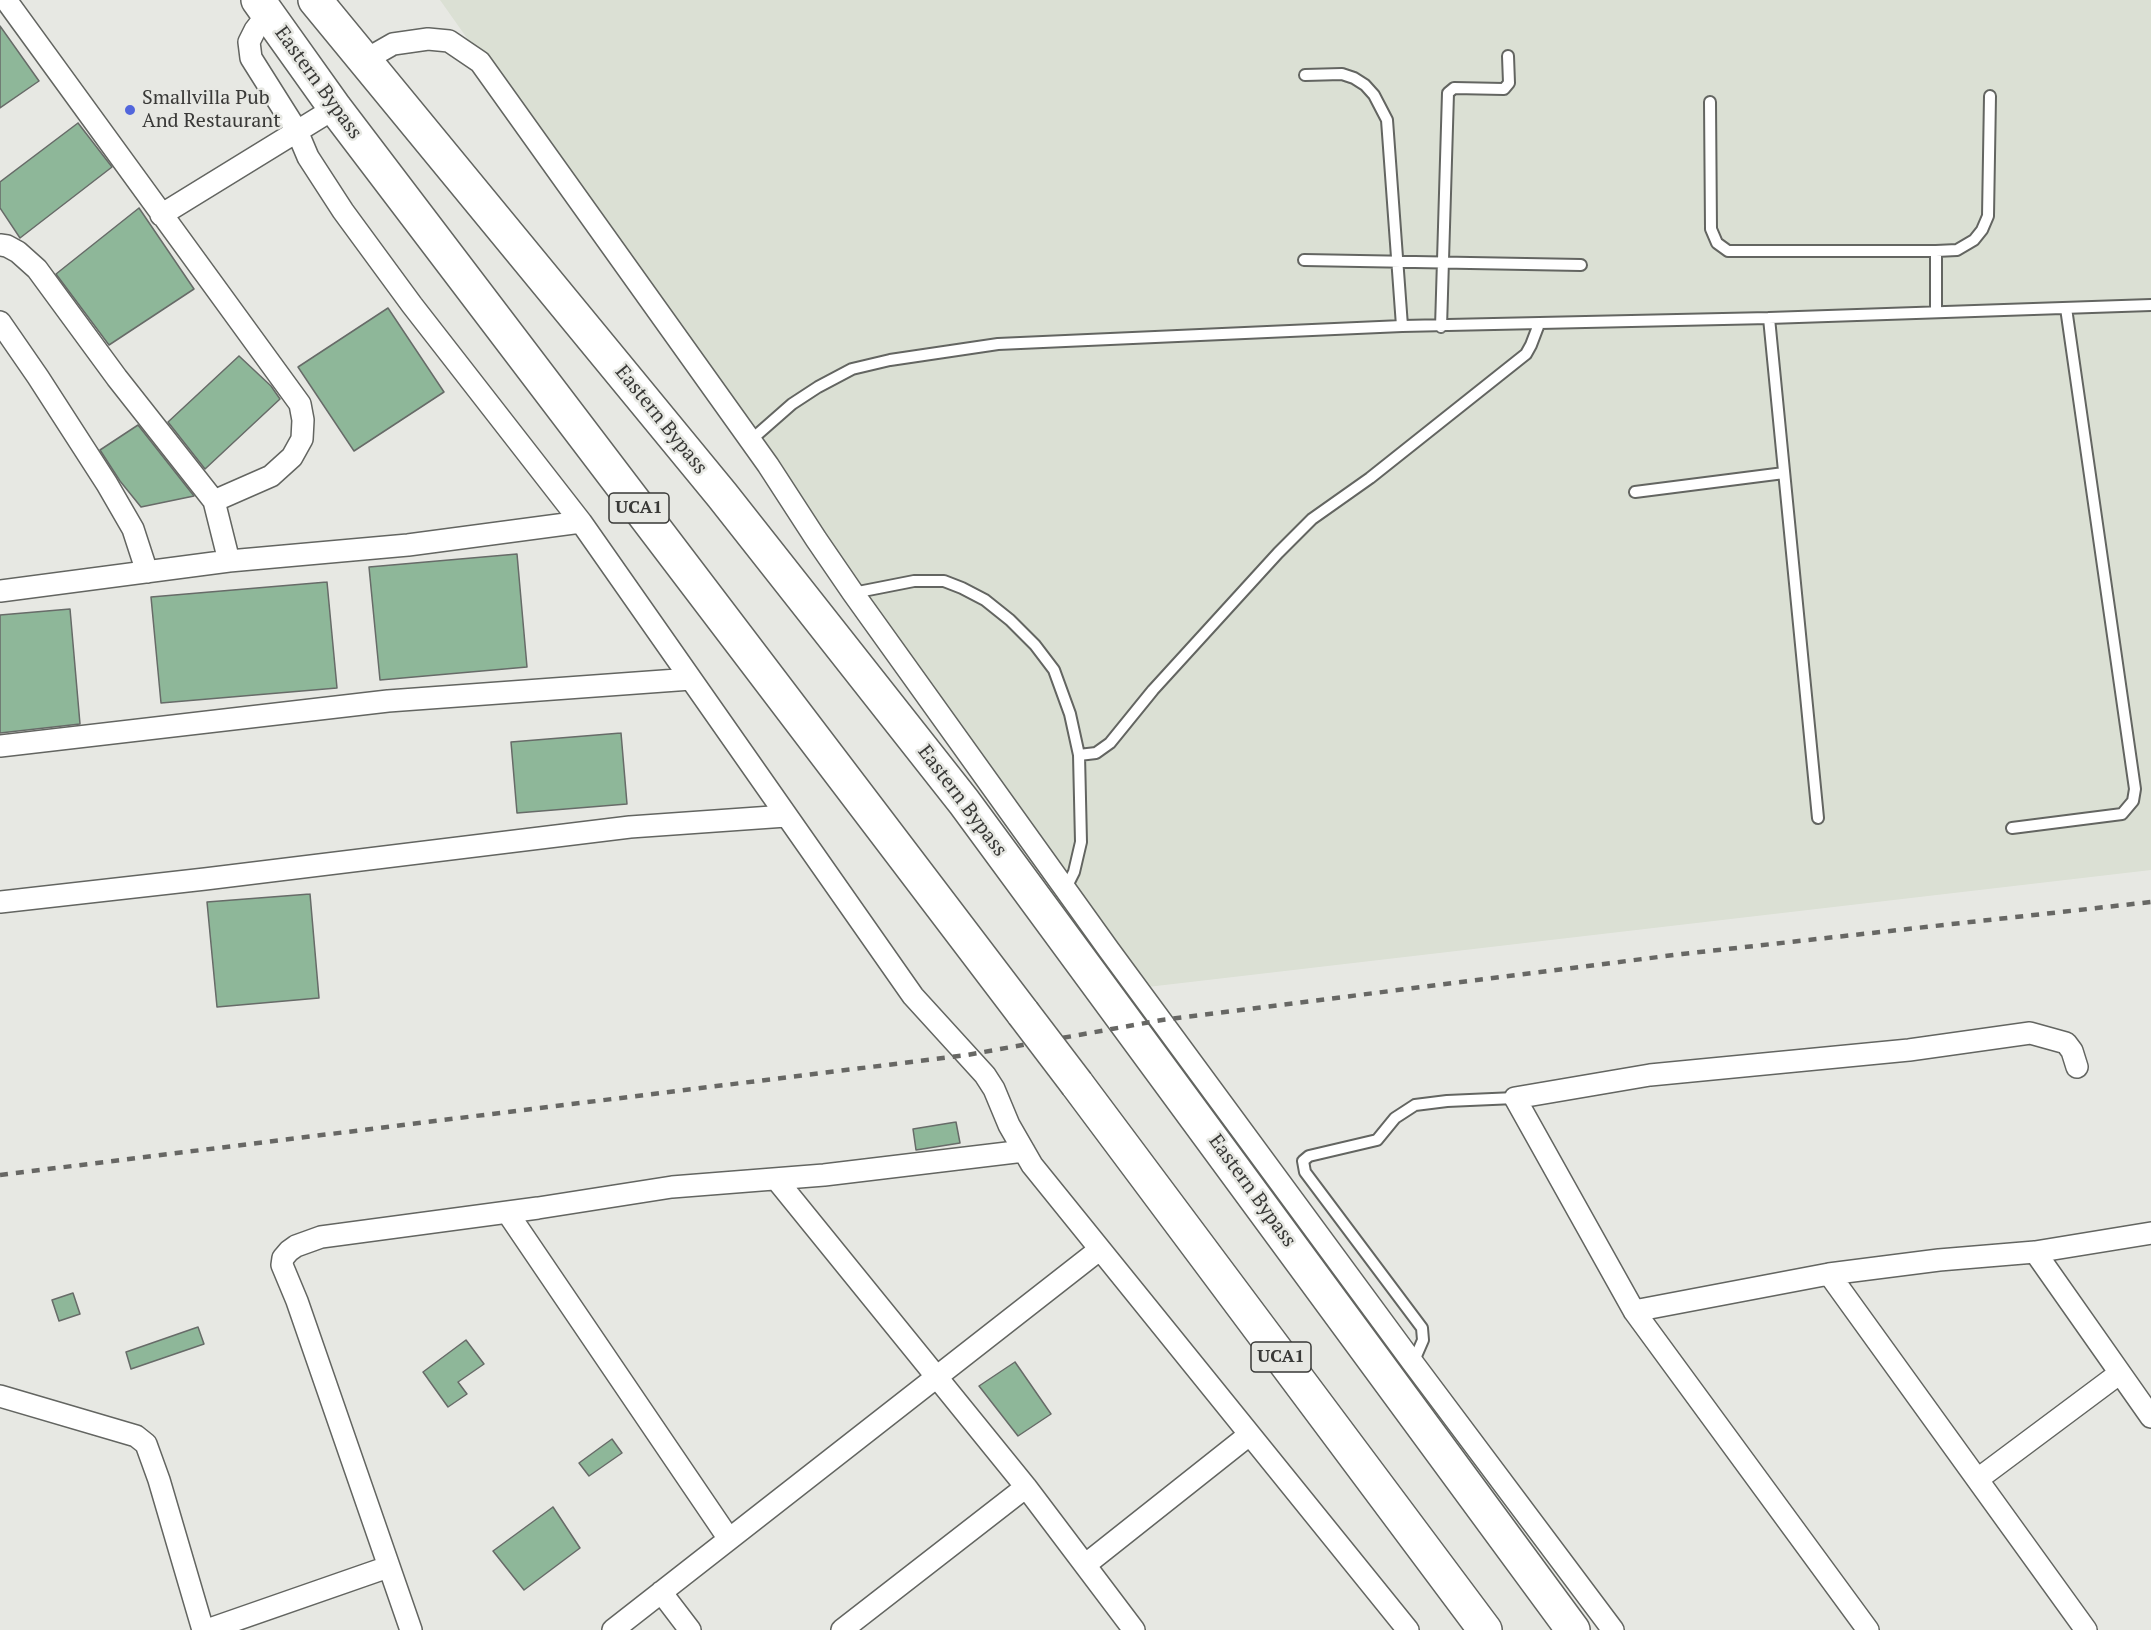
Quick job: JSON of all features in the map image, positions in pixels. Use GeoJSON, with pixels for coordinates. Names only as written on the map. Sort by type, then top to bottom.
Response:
{"type":"FeatureCollection","features":[{"type":"Feature","properties":{"kind":"main road","name":"Eastern Bypass"},"geometry":{"type":"LineString","coordinates":[[315,0],[722,495],[964,802],[1573,1630]]}},
{"type":"Feature","properties":{"kind":"main road","name":"Eastern Bypass"},"geometry":{"type":"LineString","coordinates":[[253,7],[294,50],[335,108],[1023,1012],[1485,1630]]}},
{"type":"Feature","properties":{"kind":"street"},"geometry":{"type":"LineString","coordinates":[[6,0],[297,399],[303,420],[302,439],[292,457],[271,477],[214,501]]}},
{"type":"Feature","properties":{"kind":"street"},"geometry":{"type":"LineString","coordinates":[[253,7],[255,30],[249,42],[251,58],[297,131],[308,157],[343,211],[412,305],[581,522],[913,996],[985,1075],[994,1089],[1009,1125],[1032,1165],[1408,1630]]}},
{"type":"Feature","properties":{"kind":"street"},"geometry":{"type":"LineString","coordinates":[[365,60],[393,44],[428,39],[449,40],[480,62],[751,440],[853,592],[1109,950],[1413,1364],[1613,1630]]}},
{"type":"Feature","properties":{"kind":"street"},"geometry":{"type":"LineString","coordinates":[[161,215],[335,108]]}},
{"type":"Feature","properties":{"kind":"street"},"geometry":{"type":"LineString","coordinates":[[0,244],[18,252],[37,270],[117,378],[214,501],[229,561]]}},
{"type":"Feature","properties":{"kind":"street"},"geometry":{"type":"LineString","coordinates":[[0,322],[57,406],[133,529],[147,572]]}},
{"type":"Feature","properties":{"kind":"street"},"geometry":{"type":"LineString","coordinates":[[0,591],[229,561],[408,545],[581,522]]}},
{"type":"Feature","properties":{"kind":"street"},"geometry":{"type":"LineString","coordinates":[[0,746],[388,701],[691,679]]}},
{"type":"Feature","properties":{"kind":"street"},"geometry":{"type":"LineString","coordinates":[[0,902],[217,878],[630,827],[786,816]]}},
{"type":"Feature","properties":{"kind":"street"},"geometry":{"type":"LineString","coordinates":[[1868,1630],[1634,1311],[1515,1098],[1650,1076],[1909,1050],[2030,1033],[2066,1044],[2072,1051],[2077,1067]]}},
{"type":"Feature","properties":{"kind":"street"},"geometry":{"type":"LineString","coordinates":[[411,1630],[297,1301],[282,1265],[283,1258],[296,1246],[321,1237],[507,1212],[672,1186],[824,1175],[1024,1151]]}},
{"type":"Feature","properties":{"kind":"street"},"geometry":{"type":"LineString","coordinates":[[776,1179],[1026,1487],[1134,1630]]}},
{"type":"Feature","properties":{"kind":"street"},"geometry":{"type":"LineString","coordinates":[[507,1212],[729,1539]]}},
{"type":"Feature","properties":{"kind":"street"},"geometry":{"type":"LineString","coordinates":[[1634,1311],[1829,1274],[1939,1260],[2035,1252],[2151,1233]]}},
{"type":"Feature","properties":{"kind":"street"},"geometry":{"type":"LineString","coordinates":[[613,1630],[1099,1250]]}},
{"type":"Feature","properties":{"kind":"street"},"geometry":{"type":"LineString","coordinates":[[2035,1252],[2151,1417]]}},
{"type":"Feature","properties":{"kind":"street"},"geometry":{"type":"LineString","coordinates":[[1829,1274],[2086,1630]]}},
{"type":"Feature","properties":{"kind":"street"},"geometry":{"type":"LineString","coordinates":[[1978,1479],[2120,1373]]}},
{"type":"Feature","properties":{"kind":"street"},"geometry":{"type":"LineString","coordinates":[[0,1396],[135,1436],[146,1444],[205,1630],[388,1567]]}},
{"type":"Feature","properties":{"kind":"street"},"geometry":{"type":"LineString","coordinates":[[1085,1564],[1249,1435]]}},
{"type":"Feature","properties":{"kind":"street"},"geometry":{"type":"LineString","coordinates":[[842,1630],[1026,1487]]}},
{"type":"Feature","properties":{"kind":"street"},"geometry":{"type":"LineString","coordinates":[[661,1592],[690,1630]]}},
{"type":"Feature","properties":{"kind":"lane"},"geometry":{"type":"LineString","coordinates":[[1441,327],[1448,93],[1454,88],[1504,89],[1509,83],[1508,56]]}},
{"type":"Feature","properties":{"kind":"lane"},"geometry":{"type":"LineString","coordinates":[[1305,75],[1342,74],[1354,78],[1374,95],[1387,120],[1402,326]]}},
{"type":"Feature","properties":{"kind":"lane"},"geometry":{"type":"LineString","coordinates":[[1710,102],[1711,229],[1717,243],[1728,251],[1936,251],[1957,250],[1974,240],[1982,230],[1988,216],[1990,96]]}},
{"type":"Feature","properties":{"kind":"lane"},"geometry":{"type":"LineString","coordinates":[[1935,312],[1936,251]]}},
{"type":"Feature","properties":{"kind":"lane"},"geometry":{"type":"LineString","coordinates":[[1304,260],[1581,265]]}},
{"type":"Feature","properties":{"kind":"lane"},"geometry":{"type":"LineString","coordinates":[[751,440],[792,405],[818,387],[852,369],[947,350],[1018,343],[1402,326],[1441,327],[1769,318],[2151,305]]}},
{"type":"Feature","properties":{"kind":"lane"},"geometry":{"type":"LineString","coordinates":[[2012,828],[2122,814],[2133,801],[2135,789],[2066,308]]}},
{"type":"Feature","properties":{"kind":"lane"},"geometry":{"type":"LineString","coordinates":[[1769,318],[1818,818]]}},
{"type":"Feature","properties":{"kind":"lane"},"geometry":{"type":"LineString","coordinates":[[1079,755],[1096,753],[1104,749],[1153,690],[1312,519],[1370,478],[1526,354],[1539,324]]}},
{"type":"Feature","properties":{"kind":"lane"},"geometry":{"type":"LineString","coordinates":[[1635,492],[1784,473]]}},
{"type":"Feature","properties":{"kind":"lane"},"geometry":{"type":"LineString","coordinates":[[853,592],[914,581],[944,581],[985,600],[1010,620],[1035,645],[1054,670],[1070,714],[1079,755],[1081,842],[1074,872],[1066,888]]}},
{"type":"Feature","properties":{"kind":"lane"},"geometry":{"type":"LineString","coordinates":[[1413,1364],[1423,1340],[1422,1328],[1305,1172],[1303,1161],[1309,1156],[1377,1140],[1395,1118],[1415,1106],[1447,1101],[1515,1098]]}},
{"type":"Feature","properties":{"kind":"shaded area"},"geometry":{"type":"Polygon","coordinates":[[[440,0],[2151,0],[2151,870],[1139,988],[440,0]]]}},
{"type":"Feature","properties":{"kind":"building"},"geometry":{"type":"Polygon","coordinates":[[[0,26],[39,81],[0,108],[0,26]]]}},
{"type":"Feature","properties":{"kind":"building"},"geometry":{"type":"Polygon","coordinates":[[[78,123],[112,167],[20,238],[0,208],[0,182],[78,123]]]}},
{"type":"Feature","properties":{"kind":"building"},"geometry":{"type":"Polygon","coordinates":[[[139,208],[194,289],[109,345],[56,274],[139,208]]]}},
{"type":"Feature","properties":{"kind":"building"},"geometry":{"type":"Polygon","coordinates":[[[388,308],[444,392],[354,451],[298,367],[388,308]]]}},
{"type":"Feature","properties":{"kind":"building"},"geometry":{"type":"Polygon","coordinates":[[[239,356],[271,386],[280,399],[205,469],[168,422],[239,356]]]}},
{"type":"Feature","properties":{"kind":"building"},"geometry":{"type":"Polygon","coordinates":[[[138,425],[194,496],[141,507],[120,481],[100,450],[138,425]]]}},
{"type":"Feature","properties":{"kind":"building"},"geometry":{"type":"Polygon","coordinates":[[[517,554],[527,667],[380,680],[369,567],[517,554]]]}},
{"type":"Feature","properties":{"kind":"building"},"geometry":{"type":"Polygon","coordinates":[[[327,582],[337,688],[161,703],[151,597],[327,582]]]}},
{"type":"Feature","properties":{"kind":"building"},"geometry":{"type":"Polygon","coordinates":[[[70,609],[80,724],[0,733],[0,615],[70,609]]]}},
{"type":"Feature","properties":{"kind":"building"},"geometry":{"type":"Polygon","coordinates":[[[621,733],[627,804],[517,813],[511,742],[621,733]]]}},
{"type":"Feature","properties":{"kind":"building"},"geometry":{"type":"Polygon","coordinates":[[[310,894],[319,998],[217,1007],[207,902],[310,894]]]}},
{"type":"Feature","properties":{"kind":"building"},"geometry":{"type":"Polygon","coordinates":[[[956,1122],[960,1143],[916,1150],[913,1129],[956,1122]]]}},
{"type":"Feature","properties":{"kind":"building"},"geometry":{"type":"Polygon","coordinates":[[[73,1293],[80,1314],[59,1321],[52,1300],[73,1293]]]}},
{"type":"Feature","properties":{"kind":"building"},"geometry":{"type":"Polygon","coordinates":[[[198,1327],[204,1344],[131,1369],[126,1352],[198,1327]]]}},
{"type":"Feature","properties":{"kind":"building"},"geometry":{"type":"Polygon","coordinates":[[[466,1340],[484,1364],[458,1382],[467,1394],[448,1407],[423,1372],[466,1340]]]}},
{"type":"Feature","properties":{"kind":"building"},"geometry":{"type":"Polygon","coordinates":[[[1015,1362],[1051,1414],[1018,1436],[979,1386],[1015,1362]]]}},
{"type":"Feature","properties":{"kind":"building"},"geometry":{"type":"Polygon","coordinates":[[[612,1439],[622,1453],[589,1476],[579,1463],[612,1439]]]}},
{"type":"Feature","properties":{"kind":"building"},"geometry":{"type":"Polygon","coordinates":[[[553,1507],[580,1548],[524,1590],[493,1551],[553,1507]]]}},
{"type":"Feature","properties":{"kind":"railway"},"geometry":{"type":"LineString","coordinates":[[0,1175],[967,1055],[1162,1020],[1682,954],[2151,902]]}},
{"type":"Feature","properties":{"kind":"place","name":"Smallvilla Pub And Restaurant"},"geometry":{"type":"Point","coordinates":[130,110]}}]}
